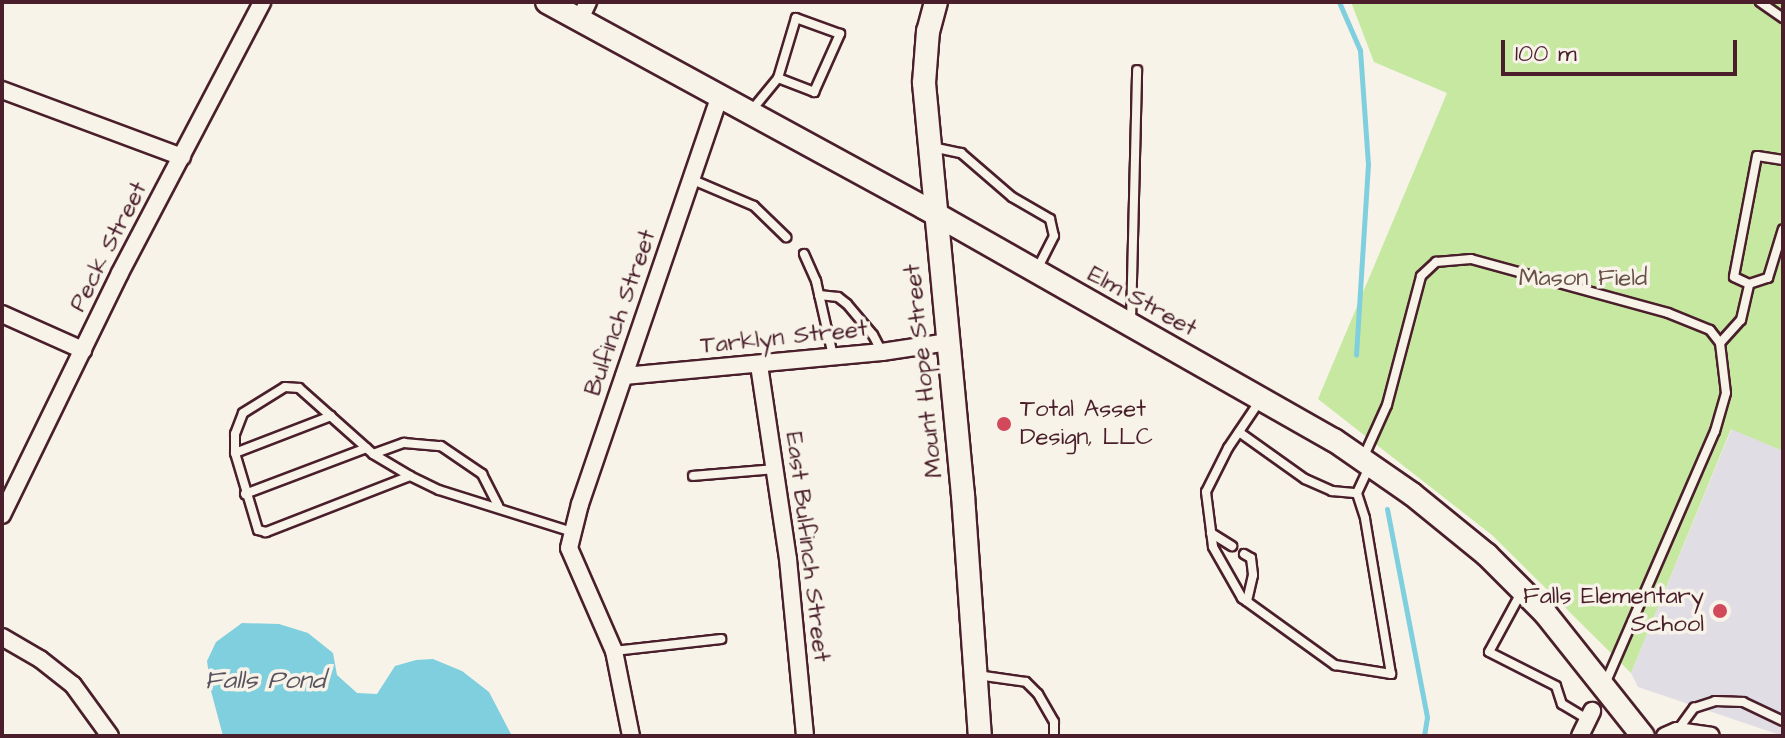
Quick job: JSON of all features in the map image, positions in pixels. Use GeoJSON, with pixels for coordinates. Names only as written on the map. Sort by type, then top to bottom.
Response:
{"type":"FeatureCollection","features":[{"type":"Feature","properties":{"kind":"main road","name":"Elm Street"},"geometry":{"type":"LineString","coordinates":[[547,2],[584,11],[720,95],[1261,398],[1366,462],[1487,555],[1523,591],[1605,685],[1643,736]]}},
{"type":"Feature","properties":{"kind":"main road","name":"Mount Hope Street"},"geometry":{"type":"LineString","coordinates":[[936,2],[928,31],[924,83],[980,736]]}},
{"type":"Feature","properties":{"kind":"street","name":"Peck Street"},"geometry":{"type":"LineString","coordinates":[[2,515],[262,2]]}},
{"type":"Feature","properties":{"kind":"street"},"geometry":{"type":"LineString","coordinates":[[2,90],[182,157]]}},
{"type":"Feature","properties":{"kind":"street","name":"Bulfinch Street"},"geometry":{"type":"LineString","coordinates":[[570,540],[720,95]]}},
{"type":"Feature","properties":{"kind":"street"},"geometry":{"type":"LineString","coordinates":[[2,314],[83,350]]}},
{"type":"Feature","properties":{"kind":"street","name":"Tarklyn Street"},"geometry":{"type":"LineString","coordinates":[[624,376],[759,365],[948,342]]}},
{"type":"Feature","properties":{"kind":"street","name":"East Bulfinch Street"},"geometry":{"type":"LineString","coordinates":[[759,365],[790,574],[805,736]]}},
{"type":"Feature","properties":{"kind":"street"},"geometry":{"type":"LineString","coordinates":[[570,540],[614,651],[631,736]]}},
{"type":"Feature","properties":{"kind":"street"},"geometry":{"type":"LineString","coordinates":[[2,637],[40,659],[73,685],[110,736]]}},
{"type":"Feature","properties":{"kind":"street"},"geometry":{"type":"LineString","coordinates":[[1580,736],[1590,715]]}},
{"type":"Feature","properties":{"kind":"street"},"geometry":{"type":"LineString","coordinates":[[1671,733],[1711,736]]}},
{"type":"Feature","properties":{"kind":"lane"},"geometry":{"type":"LineString","coordinates":[[1760,2],[1783,18]]}},
{"type":"Feature","properties":{"kind":"lane"},"geometry":{"type":"LineString","coordinates":[[751,111],[778,78],[796,18],[840,34],[814,92],[778,78]]}},
{"type":"Feature","properties":{"kind":"lane"},"geometry":{"type":"LineString","coordinates":[[1131,325],[1137,70]]}},
{"type":"Feature","properties":{"kind":"lane"},"geometry":{"type":"LineString","coordinates":[[929,146],[961,153],[1012,197],[1050,219],[1054,236],[1036,272]]}},
{"type":"Feature","properties":{"kind":"lane"},"geometry":{"type":"LineString","coordinates":[[1783,160],[1757,156],[1734,277],[1749,284],[1768,278],[1783,229]]}},
{"type":"Feature","properties":{"kind":"lane"},"geometry":{"type":"LineString","coordinates":[[693,180],[754,206],[786,237]]}},
{"type":"Feature","properties":{"kind":"lane"},"geometry":{"type":"LineString","coordinates":[[804,254],[819,295],[833,357]]}},
{"type":"Feature","properties":{"kind":"lane"},"geometry":{"type":"LineString","coordinates":[[1261,398],[1206,492],[1213,547],[1247,601],[1335,665],[1391,674],[1365,518],[1357,493],[1387,405],[1421,276],[1436,262],[1471,259],[1668,313],[1710,330],[1720,343],[1726,368],[1726,393],[1715,431],[1605,685]]}},
{"type":"Feature","properties":{"kind":"lane"},"geometry":{"type":"LineString","coordinates":[[1720,343],[1741,320],[1749,284]]}},
{"type":"Feature","properties":{"kind":"lane"},"geometry":{"type":"LineString","coordinates":[[819,295],[838,297],[847,304],[873,335],[882,352]]}},
{"type":"Feature","properties":{"kind":"lane"},"geometry":{"type":"LineString","coordinates":[[410,476],[266,532],[258,530],[245,494],[235,453],[235,434],[243,413],[285,387],[299,388],[370,451],[410,476],[439,490],[498,506],[570,540]]}},
{"type":"Feature","properties":{"kind":"lane"},"geometry":{"type":"LineString","coordinates":[[235,453],[331,416]]}},
{"type":"Feature","properties":{"kind":"lane"},"geometry":{"type":"LineString","coordinates":[[1239,432],[1305,479],[1332,491],[1357,493]]}},
{"type":"Feature","properties":{"kind":"lane"},"geometry":{"type":"LineString","coordinates":[[245,494],[370,451],[404,443],[441,446],[482,474],[498,506]]}},
{"type":"Feature","properties":{"kind":"lane"},"geometry":{"type":"LineString","coordinates":[[693,476],[775,469]]}},
{"type":"Feature","properties":{"kind":"lane"},"geometry":{"type":"LineString","coordinates":[[1211,533],[1232,546]]}},
{"type":"Feature","properties":{"kind":"lane"},"geometry":{"type":"LineString","coordinates":[[1244,554],[1251,558],[1253,575],[1247,601]]}},
{"type":"Feature","properties":{"kind":"lane"},"geometry":{"type":"LineString","coordinates":[[1523,591],[1489,652],[1556,686],[1562,704],[1590,715]]}},
{"type":"Feature","properties":{"kind":"lane"},"geometry":{"type":"LineString","coordinates":[[614,651],[721,639]]}},
{"type":"Feature","properties":{"kind":"lane"},"geometry":{"type":"LineString","coordinates":[[976,675],[1026,682],[1038,694],[1054,722],[1054,736]]}},
{"type":"Feature","properties":{"kind":"lane"},"geometry":{"type":"LineString","coordinates":[[1671,733],[1694,708],[1715,701],[1743,702],[1783,721]]}},
{"type":"Feature","properties":{"kind":"shaded area","name":"Falls Elementary School"},"geometry":{"type":"Polygon","coordinates":[[[1732,428],[1783,451],[1783,736],[1638,687],[1631,673],[1732,428]]]}},
{"type":"Feature","properties":{"kind":"green space","name":"Mason Field"},"geometry":{"type":"Polygon","coordinates":[[[1351,2],[1783,2],[1783,451],[1731,429],[1631,673],[1492,535],[1318,399],[1447,93],[1374,62],[1351,2]]]}},
{"type":"Feature","properties":{"kind":"water","name":"Falls Pond"},"geometry":{"type":"Polygon","coordinates":[[[242,623],[279,624],[308,633],[333,653],[337,675],[357,693],[377,694],[395,666],[416,660],[433,659],[462,671],[489,692],[512,736],[223,736],[207,661],[216,642],[242,623]]]}},
{"type":"Feature","properties":{"kind":"waterway"},"geometry":{"type":"LineString","coordinates":[[1339,2],[1360,50],[1368,164],[1356,355]]}},
{"type":"Feature","properties":{"kind":"waterway"},"geometry":{"type":"LineString","coordinates":[[1387,509],[1427,717],[1424,736]]}},
{"type":"Feature","properties":{"kind":"place","name":"Total Asset Design, LLC"},"geometry":{"type":"Point","coordinates":[1004,424]}},
{"type":"Feature","properties":{"kind":"place","name":"Falls Elementary School"},"geometry":{"type":"Point","coordinates":[1720,611]}}]}
